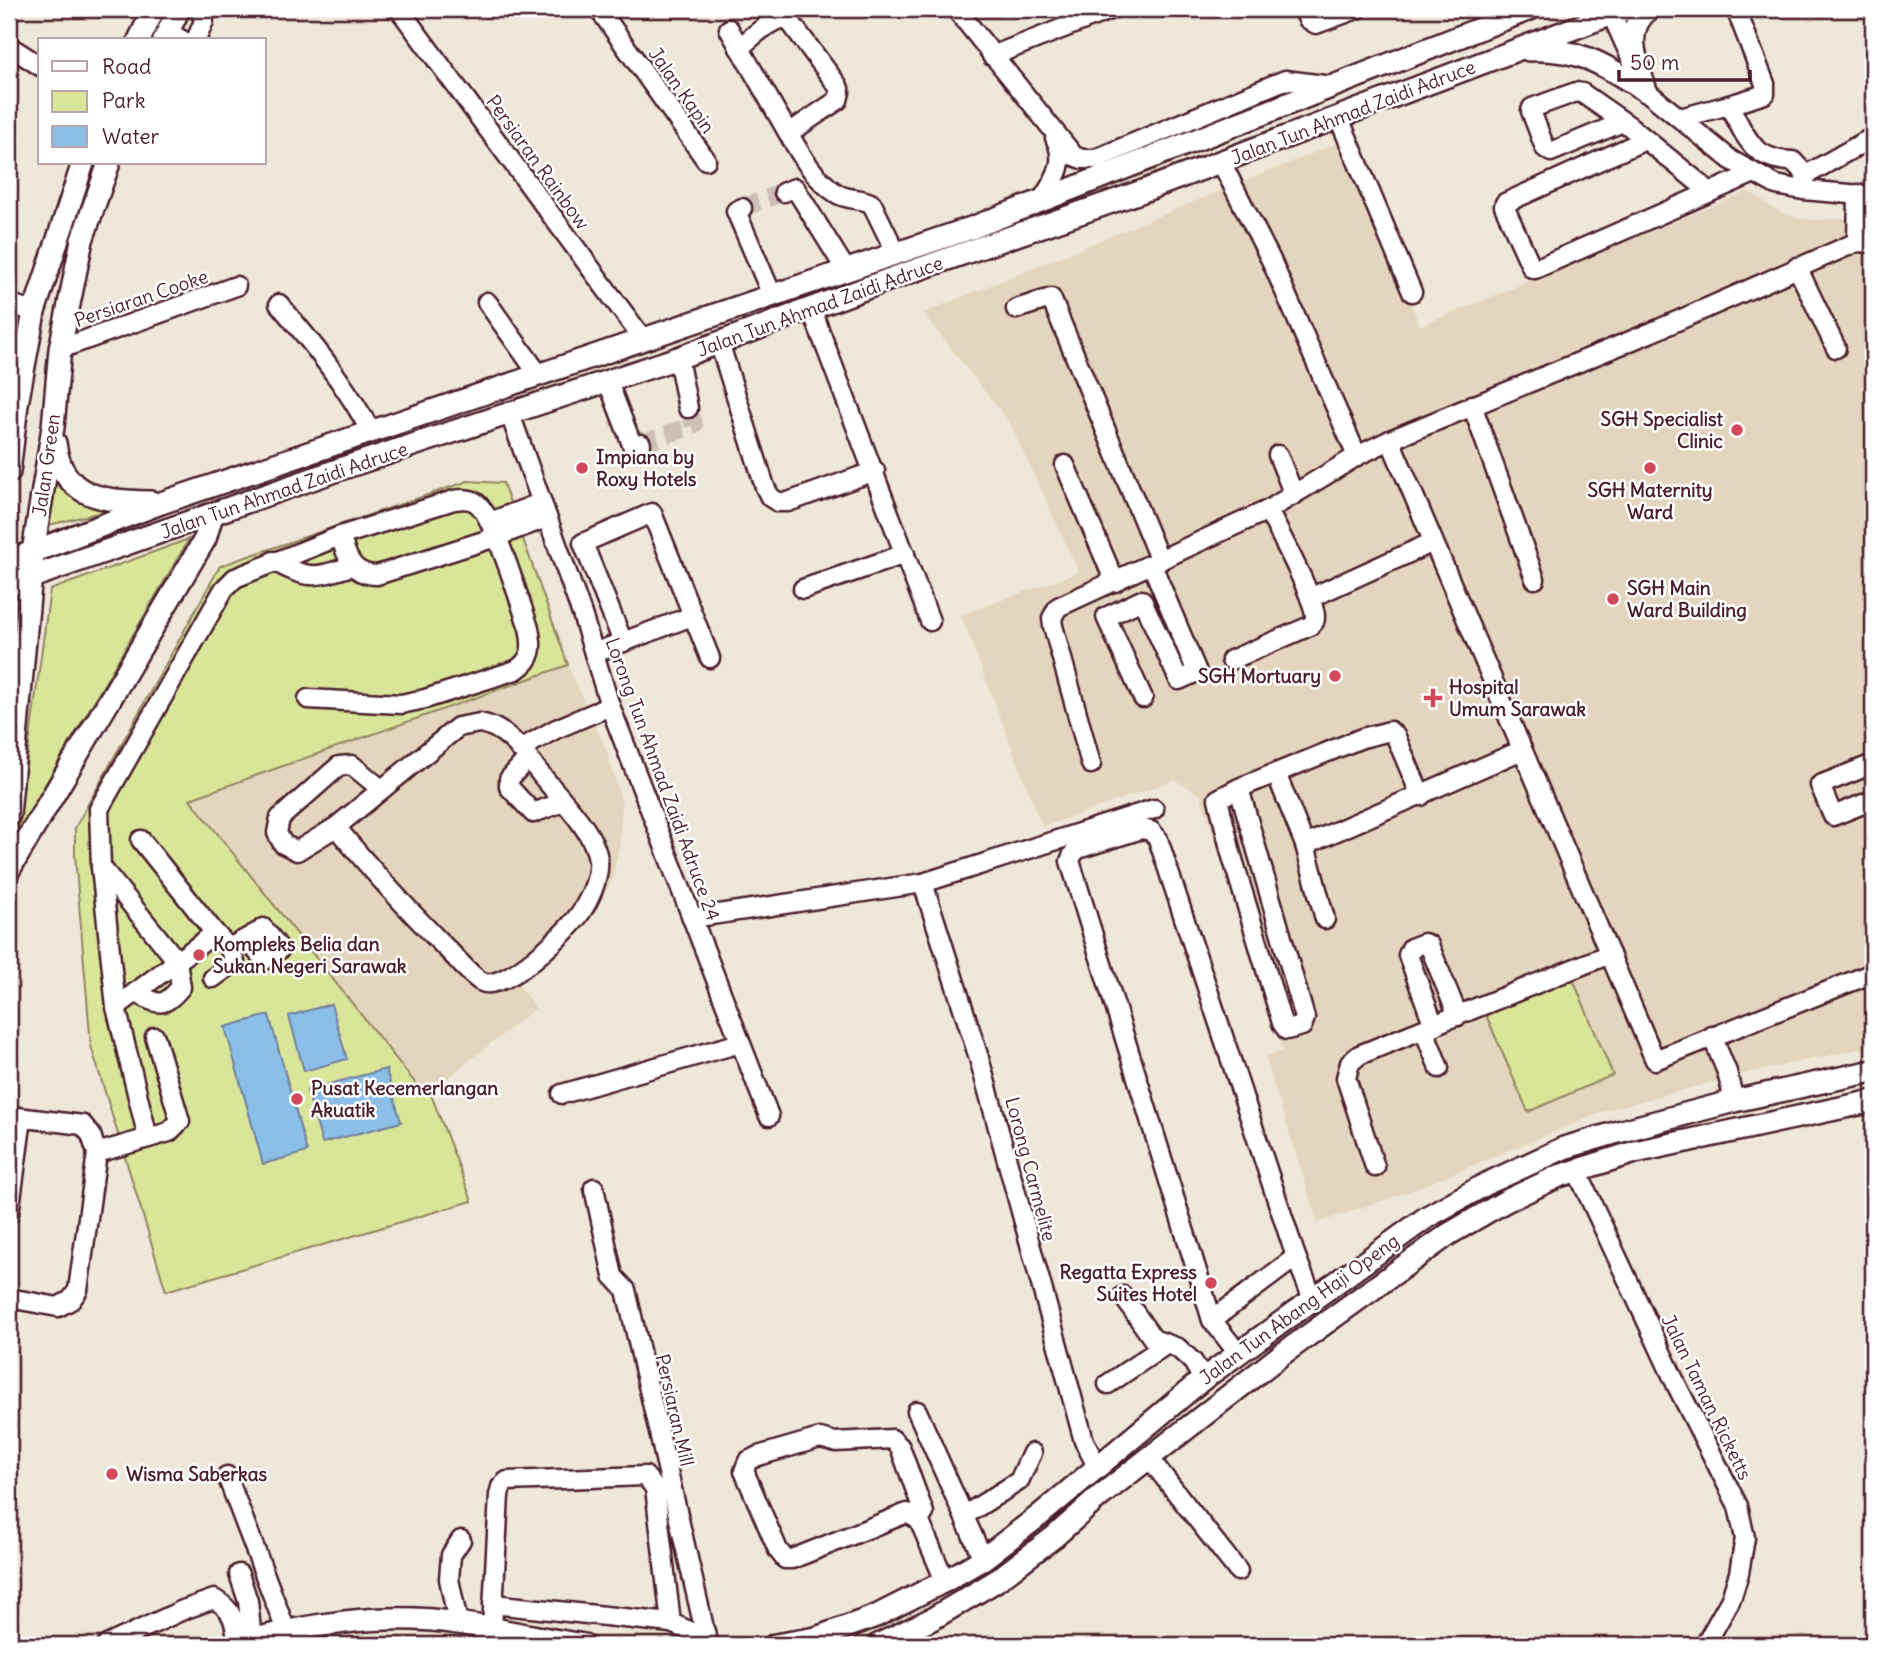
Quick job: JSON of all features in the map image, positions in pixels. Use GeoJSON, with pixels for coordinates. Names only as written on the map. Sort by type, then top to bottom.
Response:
{"type":"FeatureCollection","features":[{"type":"Feature","properties":{"kind":"main road"},"geometry":{"type":"LineString","coordinates":[[140,38],[154,9]]}},
{"type":"Feature","properties":{"kind":"main road"},"geometry":{"type":"LineString","coordinates":[[172,38],[179,9]]}},
{"type":"Feature","properties":{"kind":"main road","name":"Jalan Tun Ahmad Zaidi Adruce"},"geometry":{"type":"LineString","coordinates":[[9,561],[161,503],[896,254],[1185,146],[1530,9]]}},
{"type":"Feature","properties":{"kind":"main road"},"geometry":{"type":"LineString","coordinates":[[1504,19],[1542,9]]}},
{"type":"Feature","properties":{"kind":"main road"},"geometry":{"type":"LineString","coordinates":[[1646,91],[1633,44],[1633,31],[1648,9]]}},
{"type":"Feature","properties":{"kind":"main road","name":"Jalan Tun Ahmad Zaidi Adruce"},"geometry":{"type":"LineString","coordinates":[[9,585],[361,462],[678,358],[1221,162],[1614,10]]}},
{"type":"Feature","properties":{"kind":"main road"},"geometry":{"type":"LineString","coordinates":[[1515,50],[1549,49],[1572,52],[1594,60],[1646,91]]}},
{"type":"Feature","properties":{"kind":"main road","name":"Jalan Green"},"geometry":{"type":"LineString","coordinates":[[9,472],[13,409],[34,312],[83,164]]}},
{"type":"Feature","properties":{"kind":"main road","name":"Jalan Green"},"geometry":{"type":"LineString","coordinates":[[9,815],[30,578],[53,427],[60,349],[82,240],[109,164]]}},
{"type":"Feature","properties":{"kind":"main road"},"geometry":{"type":"LineString","coordinates":[[53,427],[57,456],[65,476],[76,488],[109,500],[161,503]]}},
{"type":"Feature","properties":{"kind":"main road"},"geometry":{"type":"LineString","coordinates":[[9,870],[205,539],[212,515]]}},
{"type":"Feature","properties":{"kind":"main road","name":"Jalan Tun Abang Haji Openg"},"geometry":{"type":"LineString","coordinates":[[775,1645],[816,1638],[876,1616],[983,1559],[1040,1515],[1203,1378],[1427,1217],[1489,1183],[1564,1148],[1734,1101],[1873,1071]]}},
{"type":"Feature","properties":{"kind":"main road","name":"Jalan Tun Abang Haji Openg"},"geometry":{"type":"LineString","coordinates":[[878,1645],[932,1619],[996,1581],[1281,1355],[1449,1234],[1506,1201],[1559,1176],[1635,1152],[1873,1101]]}},
{"type":"Feature","properties":{"kind":"main road"},"geometry":{"type":"LineString","coordinates":[[242,1643],[365,1620],[429,1620],[584,1645]]}},
{"type":"Feature","properties":{"kind":"street"},"geometry":{"type":"LineString","coordinates":[[197,38],[204,21],[200,9]]}},
{"type":"Feature","properties":{"kind":"street","name":"Persiaran Rainbow"},"geometry":{"type":"LineString","coordinates":[[399,9],[643,339]]}},
{"type":"Feature","properties":{"kind":"street","name":"Jalan Kapin"},"geometry":{"type":"LineString","coordinates":[[599,9],[706,160]]}},
{"type":"Feature","properties":{"kind":"street"},"geometry":{"type":"LineString","coordinates":[[956,9],[1052,132],[1074,156],[1082,159],[1095,159],[1285,80],[1332,86]]}},
{"type":"Feature","properties":{"kind":"street"},"geometry":{"type":"LineString","coordinates":[[992,56],[1112,9]]}},
{"type":"Feature","properties":{"kind":"street"},"geometry":{"type":"LineString","coordinates":[[1303,9],[1308,19],[1316,24],[1357,9]]}},
{"type":"Feature","properties":{"kind":"street"},"geometry":{"type":"LineString","coordinates":[[1680,118],[1765,94],[1765,84],[1736,9]]}},
{"type":"Feature","properties":{"kind":"street"},"geometry":{"type":"LineString","coordinates":[[1091,764],[1066,680],[1052,618],[1058,607],[1268,510],[1357,456],[1390,440],[1652,332],[1797,267],[1865,242],[1866,195],[1805,182],[1776,185],[1731,160],[1646,91],[1614,10]]}},
{"type":"Feature","properties":{"kind":"street"},"geometry":{"type":"LineString","coordinates":[[739,48],[770,24],[783,18],[788,19],[838,86],[838,100],[789,133]]}},
{"type":"Feature","properties":{"kind":"street"},"geometry":{"type":"LineString","coordinates":[[729,29],[805,159],[835,192],[872,204],[896,254]]}},
{"type":"Feature","properties":{"kind":"street"},"geometry":{"type":"LineString","coordinates":[[9,46],[38,65]]}},
{"type":"Feature","properties":{"kind":"street"},"geometry":{"type":"LineString","coordinates":[[1619,119],[1551,152],[1545,148],[1531,111],[1532,108],[1576,92],[1587,96],[1619,119],[1645,140],[1704,195]]}},
{"type":"Feature","properties":{"kind":"street"},"geometry":{"type":"LineString","coordinates":[[1730,105],[1754,149],[1773,160],[1793,161],[1805,182]]}},
{"type":"Feature","properties":{"kind":"street"},"geometry":{"type":"LineString","coordinates":[[1339,118],[1412,292]]}},
{"type":"Feature","properties":{"kind":"street"},"geometry":{"type":"LineString","coordinates":[[1042,200],[1061,165],[1061,150],[1052,132]]}},
{"type":"Feature","properties":{"kind":"street"},"geometry":{"type":"LineString","coordinates":[[1805,182],[1873,137]]}},
{"type":"Feature","properties":{"kind":"street"},"geometry":{"type":"LineString","coordinates":[[1645,140],[1505,203],[1532,268],[1754,173]]}},
{"type":"Feature","properties":{"kind":"street"},"geometry":{"type":"LineString","coordinates":[[1077,186],[1095,159]]}},
{"type":"Feature","properties":{"kind":"street"},"geometry":{"type":"LineString","coordinates":[[1221,162],[1271,260],[1357,456]]}},
{"type":"Feature","properties":{"kind":"street"},"geometry":{"type":"LineString","coordinates":[[784,192],[795,188],[846,270]]}},
{"type":"Feature","properties":{"kind":"street"},"geometry":{"type":"LineString","coordinates":[[742,208],[736,211],[772,295]]}},
{"type":"Feature","properties":{"kind":"street"},"geometry":{"type":"LineString","coordinates":[[1797,267],[1836,348]]}},
{"type":"Feature","properties":{"kind":"street","name":"Persiaran Cooke"},"geometry":{"type":"LineString","coordinates":[[60,349],[236,286]]}},
{"type":"Feature","properties":{"kind":"street"},"geometry":{"type":"LineString","coordinates":[[1016,309],[1051,298],[1197,672],[1179,680],[1142,600],[1123,578],[1065,465]]}},
{"type":"Feature","properties":{"kind":"street"},"geometry":{"type":"LineString","coordinates":[[487,302],[539,375]]}},
{"type":"Feature","properties":{"kind":"street"},"geometry":{"type":"LineString","coordinates":[[9,303],[34,312]]}},
{"type":"Feature","properties":{"kind":"street"},"geometry":{"type":"LineString","coordinates":[[279,304],[351,394],[371,432]]}},
{"type":"Feature","properties":{"kind":"street"},"geometry":{"type":"LineString","coordinates":[[811,308],[930,621]]}},
{"type":"Feature","properties":{"kind":"street"},"geometry":{"type":"LineString","coordinates":[[719,342],[770,497],[778,502],[788,502],[875,471]]}},
{"type":"Feature","properties":{"kind":"street"},"geometry":{"type":"LineString","coordinates":[[678,358],[688,408]]}},
{"type":"Feature","properties":{"kind":"street"},"geometry":{"type":"LineString","coordinates":[[608,382],[633,447],[642,444]]}},
{"type":"Feature","properties":{"kind":"street"},"geometry":{"type":"LineString","coordinates":[[1472,405],[1535,579]]}},
{"type":"Feature","properties":{"kind":"street","name":"Lorong Tun Ahmad Zaidi Adruce 24"},"geometry":{"type":"LineString","coordinates":[[510,414],[610,706],[769,1116]]}},
{"type":"Feature","properties":{"kind":"street"},"geometry":{"type":"LineString","coordinates":[[1390,440],[1655,1060],[1873,973]]}},
{"type":"Feature","properties":{"kind":"street"},"geometry":{"type":"LineString","coordinates":[[1278,455],[1294,495]]}},
{"type":"Feature","properties":{"kind":"street"},"geometry":{"type":"LineString","coordinates":[[148,1138],[116,1007],[101,867],[99,809],[224,589],[234,578],[340,536],[463,498],[474,500],[483,508],[493,530],[530,635],[531,655],[524,664],[516,670],[453,691],[401,704],[308,699]]}},
{"type":"Feature","properties":{"kind":"street"},"geometry":{"type":"LineString","coordinates":[[340,536],[352,566],[364,573],[377,575],[543,510]]}},
{"type":"Feature","properties":{"kind":"street"},"geometry":{"type":"LineString","coordinates":[[1231,660],[1314,622],[1310,598],[1268,510]]}},
{"type":"Feature","properties":{"kind":"street"},"geometry":{"type":"LineString","coordinates":[[559,552],[652,513],[710,658]]}},
{"type":"Feature","properties":{"kind":"street"},"geometry":{"type":"LineString","coordinates":[[1310,598],[1433,542]]}},
{"type":"Feature","properties":{"kind":"street"},"geometry":{"type":"LineString","coordinates":[[583,543],[623,642]]}},
{"type":"Feature","properties":{"kind":"street"},"geometry":{"type":"LineString","coordinates":[[803,589],[905,554]]}},
{"type":"Feature","properties":{"kind":"street"},"geometry":{"type":"LineString","coordinates":[[273,561],[299,575],[312,576],[352,566]]}},
{"type":"Feature","properties":{"kind":"street"},"geometry":{"type":"LineString","coordinates":[[1142,600],[1106,617],[1143,698]]}},
{"type":"Feature","properties":{"kind":"street"},"geometry":{"type":"LineString","coordinates":[[594,653],[692,616]]}},
{"type":"Feature","properties":{"kind":"street"},"geometry":{"type":"LineString","coordinates":[[563,802],[533,813],[509,787],[509,779],[524,754],[556,729],[610,706]]}},
{"type":"Feature","properties":{"kind":"street"},"geometry":{"type":"LineString","coordinates":[[336,827],[425,927],[483,982],[496,984],[522,967],[569,926],[586,904],[594,886],[598,860],[586,831],[509,736],[490,725],[467,724],[458,727],[336,827],[297,851],[283,844],[277,833],[280,818],[339,766],[352,765],[381,789]]}},
{"type":"Feature","properties":{"kind":"street"},"geometry":{"type":"LineString","coordinates":[[1239,788],[1305,1018],[1302,1026],[1287,1030],[1282,1023],[1218,803],[1220,796],[1239,788],[1362,738],[1390,731],[1396,737],[1421,796]]}},
{"type":"Feature","properties":{"kind":"street"},"geometry":{"type":"LineString","coordinates":[[1305,845],[1522,750]]}},
{"type":"Feature","properties":{"kind":"street"},"geometry":{"type":"LineString","coordinates":[[1873,764],[1820,785],[1833,816],[1873,800]]}},
{"type":"Feature","properties":{"kind":"street"},"geometry":{"type":"LineString","coordinates":[[1276,773],[1305,845],[1325,919]]}},
{"type":"Feature","properties":{"kind":"street"},"geometry":{"type":"LineString","coordinates":[[692,918],[923,883],[1154,809]]}},
{"type":"Feature","properties":{"kind":"street"},"geometry":{"type":"LineString","coordinates":[[1238,1353],[1212,1320],[1070,861],[1078,849],[1142,830],[1151,831],[1158,839],[1296,1257],[1313,1299]]}},
{"type":"Feature","properties":{"kind":"street"},"geometry":{"type":"LineString","coordinates":[[141,840],[229,948],[235,962],[213,978]]}},
{"type":"Feature","properties":{"kind":"street"},"geometry":{"type":"LineString","coordinates":[[101,867],[177,961],[181,987],[162,1003],[157,1004],[136,992]]}},
{"type":"Feature","properties":{"kind":"street","name":"Lorong Carmelite"},"geometry":{"type":"LineString","coordinates":[[923,883],[979,1058],[1084,1441],[1097,1466]]}},
{"type":"Feature","properties":{"kind":"street"},"geometry":{"type":"LineString","coordinates":[[229,948],[248,940],[267,924],[280,949],[264,960],[248,940]]}},
{"type":"Feature","properties":{"kind":"street"},"geometry":{"type":"LineString","coordinates":[[116,1007],[215,933]]}},
{"type":"Feature","properties":{"kind":"street"},"geometry":{"type":"LineString","coordinates":[[1439,1068],[1408,955],[1411,948],[1424,943],[1429,945],[1458,1016]]}},
{"type":"Feature","properties":{"kind":"street"},"geometry":{"type":"LineString","coordinates":[[1375,1167],[1346,1078],[1350,1063],[1359,1055],[1610,954]]}},
{"type":"Feature","properties":{"kind":"street"},"geometry":{"type":"LineString","coordinates":[[1712,1036],[1727,1072],[1734,1101]]}},
{"type":"Feature","properties":{"kind":"street"},"geometry":{"type":"LineString","coordinates":[[97,1153],[169,1132],[180,1121],[155,1037]]}},
{"type":"Feature","properties":{"kind":"street"},"geometry":{"type":"LineString","coordinates":[[562,1094],[740,1043]]}},
{"type":"Feature","properties":{"kind":"street"},"geometry":{"type":"LineString","coordinates":[[9,1214],[15,1117],[83,1125],[91,1135],[97,1153],[78,1290],[71,1300],[58,1307],[9,1298]]}},
{"type":"Feature","properties":{"kind":"street","name":"Jalan Taman Ricketts"},"geometry":{"type":"LineString","coordinates":[[1577,1171],[1677,1386],[1738,1506],[1745,1538],[1739,1573],[1731,1599],[1704,1645]]}},
{"type":"Feature","properties":{"kind":"street","name":"Persiaran Mill"},"geometry":{"type":"LineString","coordinates":[[594,1188],[613,1276],[626,1290],[707,1642]]}},
{"type":"Feature","properties":{"kind":"street"},"geometry":{"type":"LineString","coordinates":[[1212,1320],[1296,1257]]}},
{"type":"Feature","properties":{"kind":"street"},"geometry":{"type":"LineString","coordinates":[[1123,1296],[1153,1339],[1178,1348],[1193,1362],[1203,1378]]}},
{"type":"Feature","properties":{"kind":"street"},"geometry":{"type":"LineString","coordinates":[[1108,1384],[1167,1345]]}},
{"type":"Feature","properties":{"kind":"street"},"geometry":{"type":"LineString","coordinates":[[917,1411],[983,1559]]}},
{"type":"Feature","properties":{"kind":"street"},"geometry":{"type":"LineString","coordinates":[[919,1520],[924,1513],[900,1447],[892,1439],[835,1442],[820,1438],[758,1456],[748,1461],[744,1471],[778,1550],[785,1559],[792,1559],[907,1513],[919,1520],[945,1581]]}},
{"type":"Feature","properties":{"kind":"street"},"geometry":{"type":"LineString","coordinates":[[965,1515],[1019,1481],[1032,1453]]}},
{"type":"Feature","properties":{"kind":"street"},"geometry":{"type":"LineString","coordinates":[[1149,1458],[1238,1571]]}},
{"type":"Feature","properties":{"kind":"street"},"geometry":{"type":"LineString","coordinates":[[227,1476],[287,1633]]}},
{"type":"Feature","properties":{"kind":"street"},"geometry":{"type":"LineString","coordinates":[[492,1629],[499,1495],[501,1487],[507,1481],[645,1476],[655,1488],[671,1623]]}},
{"type":"Feature","properties":{"kind":"street"},"geometry":{"type":"LineString","coordinates":[[458,1623],[449,1579],[450,1555],[461,1541]]}},
{"type":"Feature","properties":{"kind":"street"},"geometry":{"type":"LineString","coordinates":[[239,1574],[247,1601],[242,1643]]}},
{"type":"Feature","properties":{"kind":"street"},"geometry":{"type":"LineString","coordinates":[[107,1645],[183,1610],[214,1599],[225,1605],[234,1616],[242,1643]]}},
{"type":"Feature","properties":{"kind":"street"},"geometry":{"type":"LineString","coordinates":[[493,1604],[671,1623],[707,1642]]}},
{"type":"Feature","properties":{"kind":"shaded area","name":"Hospital Umum Sarawak"},"geometry":{"type":"Polygon","coordinates":[[[1340,142],[1420,326],[1749,191],[1776,210],[1797,218],[1816,220],[1873,217],[1873,1046],[1748,1073],[1607,1110],[1410,1191],[1318,1223],[1265,1057],[1283,1051],[1200,794],[1175,780],[1042,827],[961,615],[1079,572],[1010,423],[923,313],[1340,142]]]}},
{"type":"Feature","properties":{"kind":"shaded area"},"geometry":{"type":"Polygon","coordinates":[[[568,665],[608,754],[622,804],[620,842],[612,881],[593,911],[511,975],[536,1008],[430,1092],[416,1084],[190,798],[568,665]]]}},
{"type":"Feature","properties":{"kind":"green space"},"geometry":{"type":"Polygon","coordinates":[[[57,478],[78,502],[106,511],[49,525],[57,478]]]}},
{"type":"Feature","properties":{"kind":"green space","name":"Kompleks Belia dan Sukan Negeri Sarawak"},"geometry":{"type":"Polygon","coordinates":[[[468,481],[503,483],[568,665],[190,799],[416,1084],[430,1092],[472,1201],[166,1291],[91,1046],[75,828],[220,566],[468,481]]]}},
{"type":"Feature","properties":{"kind":"green space"},"geometry":{"type":"Polygon","coordinates":[[[189,539],[17,833],[50,590],[189,539]]]}},
{"type":"Feature","properties":{"kind":"green space"},"geometry":{"type":"Polygon","coordinates":[[[1573,979],[1613,1075],[1528,1112],[1486,1015],[1573,979]]]}},
{"type":"Feature","properties":{"kind":"water"},"geometry":{"type":"Polygon","coordinates":[[[331,1004],[347,1059],[304,1071],[289,1016],[331,1004]]]}},
{"type":"Feature","properties":{"kind":"water"},"geometry":{"type":"Polygon","coordinates":[[[269,1015],[307,1152],[263,1164],[225,1027],[269,1015]]]}},
{"type":"Feature","properties":{"kind":"water"},"geometry":{"type":"Polygon","coordinates":[[[386,1069],[401,1122],[322,1143],[307,1090],[386,1069]]]}},
{"type":"Feature","properties":{"kind":"tunnel"},"geometry":{"type":"LineString","coordinates":[[742,208],[784,192]]}},
{"type":"Feature","properties":{"kind":"tunnel"},"geometry":{"type":"LineString","coordinates":[[641,444],[694,425],[688,408]]}},
{"type":"Feature","properties":{"kind":"place","name":"SGH Specialist Clinic"},"geometry":{"type":"Point","coordinates":[1737,430]}},
{"type":"Feature","properties":{"kind":"place","name":"Impiana by Roxy Hotels"},"geometry":{"type":"Point","coordinates":[582,468]}},
{"type":"Feature","properties":{"kind":"place","name":"SGH Maternity Ward"},"geometry":{"type":"Point","coordinates":[1650,468]}},
{"type":"Feature","properties":{"kind":"place","name":"SGH Main Ward Building"},"geometry":{"type":"Point","coordinates":[1613,599]}},
{"type":"Feature","properties":{"kind":"place","name":"SGH Mortuary"},"geometry":{"type":"Point","coordinates":[1335,676]}},
{"type":"Feature","properties":{"kind":"place","name":"Hospital Umum Sarawak"},"geometry":{"type":"Point","coordinates":[1433,698]}},
{"type":"Feature","properties":{"kind":"place","name":"Kompleks Belia dan Sukan Negeri Sarawak"},"geometry":{"type":"Point","coordinates":[199,955]}},
{"type":"Feature","properties":{"kind":"place","name":"Pusat Kecemerlangan Akuatik"},"geometry":{"type":"Point","coordinates":[297,1099]}},
{"type":"Feature","properties":{"kind":"place","name":"Regatta Express Suites Hotel"},"geometry":{"type":"Point","coordinates":[1211,1283]}},
{"type":"Feature","properties":{"kind":"place","name":"Wisma Saberkas"},"geometry":{"type":"Point","coordinates":[112,1474]}}]}
